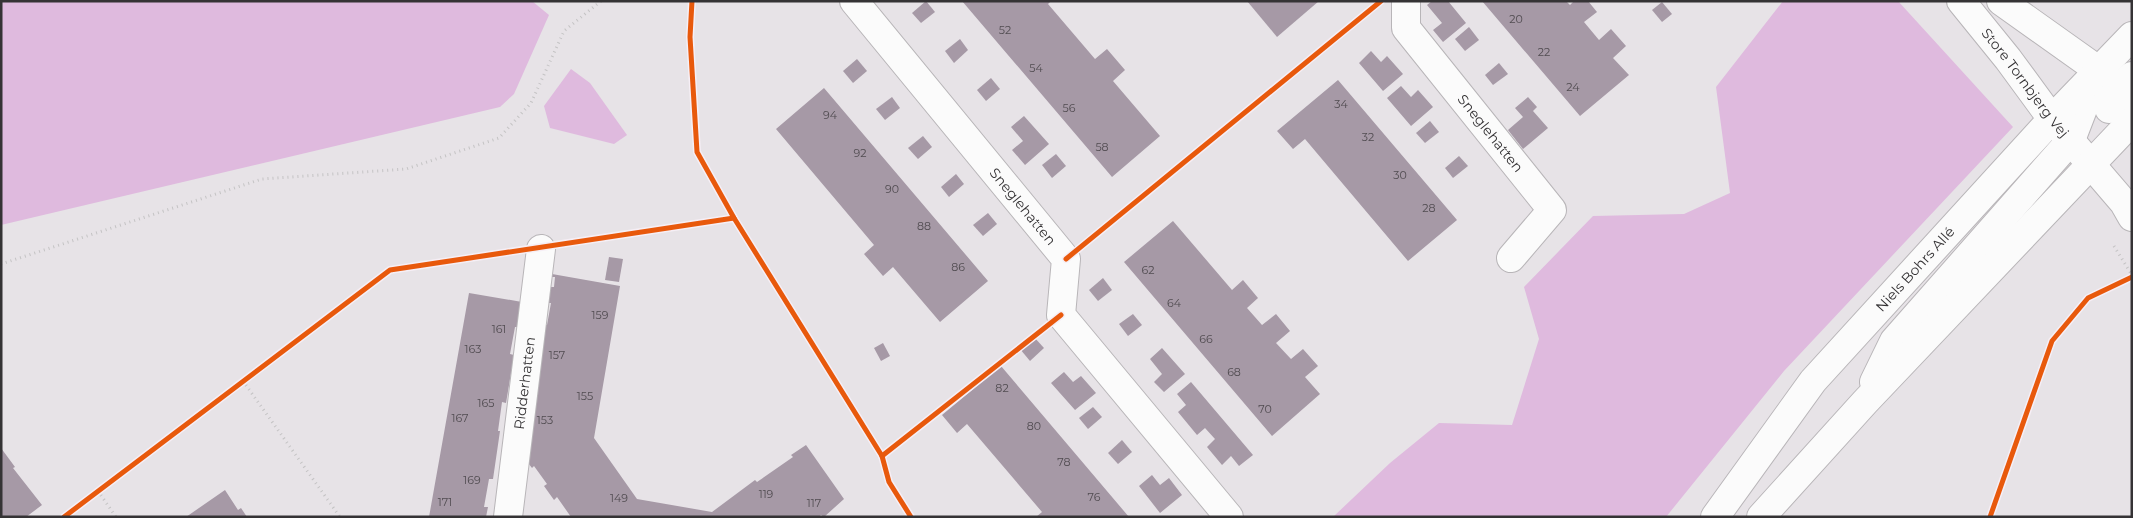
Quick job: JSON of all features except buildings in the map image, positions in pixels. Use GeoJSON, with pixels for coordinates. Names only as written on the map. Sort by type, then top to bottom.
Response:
{"type":"FeatureCollection","features":[{"type":"Feature","properties":{"kind":"street","name":"Sneglehatten"},"geometry":{"type":"LineString","coordinates":[[854,1],[1066,259],[1061,315],[1229,517]]}},
{"type":"Feature","properties":{"kind":"street","name":"Sneglehatten"},"geometry":{"type":"LineString","coordinates":[[1406,1],[1406,28],[1552,210],[1511,258]]}},
{"type":"Feature","properties":{"kind":"street","name":"Store Tornbjerg Vej"},"geometry":{"type":"LineString","coordinates":[[1961,1],[2008,59],[2052,119],[2124,202],[2132,217]]}},
{"type":"Feature","properties":{"kind":"street"},"geometry":{"type":"LineString","coordinates":[[1761,517],[1865,402],[2131,123],[2123,85],[2098,70],[2001,1]]}},
{"type":"Feature","properties":{"kind":"street","name":"Niels Bohrs Allé"},"geometry":{"type":"LineString","coordinates":[[1715,517],[1813,381],[2052,119],[2132,36]]}},
{"type":"Feature","properties":{"kind":"street"},"geometry":{"type":"LineString","coordinates":[[1865,402],[1894,340],[2071,140],[2098,70]]}},
{"type":"Feature","properties":{"kind":"street"},"geometry":{"type":"LineString","coordinates":[[2091,163],[2123,85]]}},
{"type":"Feature","properties":{"kind":"street","name":"Ridderhatten"},"geometry":{"type":"LineString","coordinates":[[508,517],[541,249]]}},
{"type":"Feature","properties":{"kind":"path"},"geometry":{"type":"LineString","coordinates":[[1,264],[262,179],[406,169],[499,138],[531,103],[564,31],[602,1]]}},
{"type":"Feature","properties":{"kind":"path"},"geometry":{"type":"LineString","coordinates":[[2123,281],[2132,277]]}},
{"type":"Feature","properties":{"kind":"path"},"geometry":{"type":"LineString","coordinates":[[235,387],[251,376]]}},
{"type":"Feature","properties":{"kind":"path"},"geometry":{"type":"LineString","coordinates":[[243,381],[340,517]]}},
{"type":"Feature","properties":{"kind":"path"},"geometry":{"type":"LineString","coordinates":[[91,496],[106,485]]}},
{"type":"Feature","properties":{"kind":"path"},"geometry":{"type":"LineString","coordinates":[[98,491],[116,517]]}},
{"type":"Feature","properties":{"kind":"shaded area"},"geometry":{"type":"Polygon","coordinates":[[[1,1],[532,1],[549,15],[514,94],[500,107],[1,225],[1,1]]]}},
{"type":"Feature","properties":{"kind":"shaded area"},"geometry":{"type":"Polygon","coordinates":[[[1783,1],[1898,1],[2013,127],[1784,371],[1666,517],[1333,517],[1390,463],[1439,423],[1512,425],[1539,339],[1524,287],[1593,216],[1684,214],[1730,193],[1716,87],[1783,1]]]}},
{"type":"Feature","properties":{"kind":"shaded area"},"geometry":{"type":"Polygon","coordinates":[[[571,69],[590,83],[627,135],[614,144],[550,128],[544,106],[571,69]]]}},
{"type":"Feature","properties":{"kind":"cycle path"},"geometry":{"type":"LineString","coordinates":[[692,1],[690,37],[697,152],[734,218],[882,456],[889,482],[911,517]]}},
{"type":"Feature","properties":{"kind":"cycle path"},"geometry":{"type":"LineString","coordinates":[[1066,259],[1381,1]]}},
{"type":"Feature","properties":{"kind":"cycle path"},"geometry":{"type":"LineString","coordinates":[[64,517],[390,270],[734,218]]}},
{"type":"Feature","properties":{"kind":"cycle path"},"geometry":{"type":"LineString","coordinates":[[1990,517],[2052,341],[2088,298],[2132,277]]}},
{"type":"Feature","properties":{"kind":"cycle path"},"geometry":{"type":"LineString","coordinates":[[882,456],[1061,315]]}}]}
